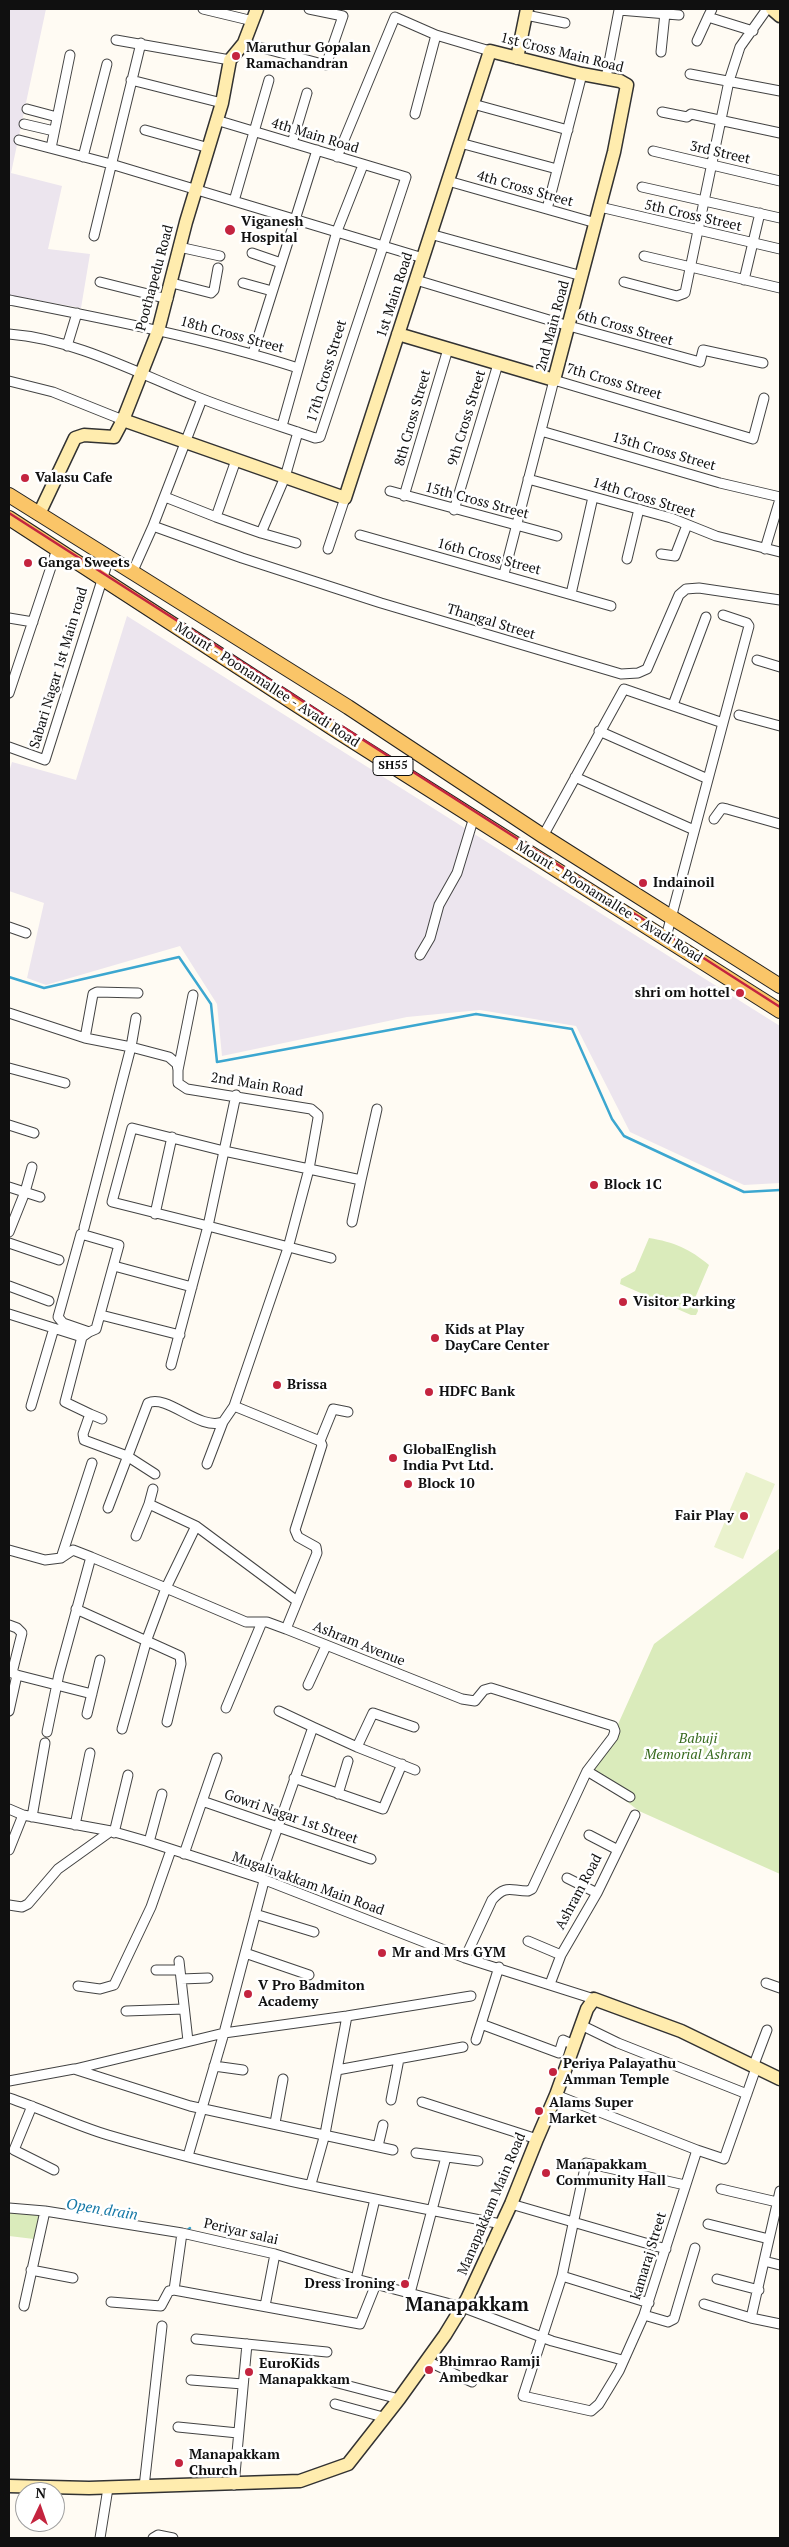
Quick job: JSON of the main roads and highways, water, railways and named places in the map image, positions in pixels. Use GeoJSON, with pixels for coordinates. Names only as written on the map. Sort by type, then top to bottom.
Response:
{"type":"FeatureCollection","features":[{"type":"Feature","properties":{"kind":"main road","name":"Mount - Poonamallee - Avadi Road"},"geometry":{"type":"LineString","coordinates":[[10,498],[39,514],[348,707],[542,836],[780,986]]}},
{"type":"Feature","properties":{"kind":"main road","name":"Mount - Poonamallee - Avadi Road"},"geometry":{"type":"LineString","coordinates":[[9,518],[340,733],[666,937],[780,1011]]}},
{"type":"Feature","properties":{"kind":"waterway"},"geometry":{"type":"LineString","coordinates":[[9,977],[44,988],[179,957],[211,1004],[217,1062],[476,1014],[572,1029],[612,1119],[624,1136],[744,1192],[780,1190]]}},
{"type":"Feature","properties":{"kind":"waterway","name":"Open drain"},"geometry":{"type":"LineString","coordinates":[[185,2232],[190,2228]]}},
{"type":"Feature","properties":{"kind":"railway"},"geometry":{"type":"LineString","coordinates":[[9,513],[780,1007]]}},
{"type":"Feature","properties":{"kind":"place","name":"Maruthur Gopalan Ramachandran"},"geometry":{"type":"Point","coordinates":[236,56]}},
{"type":"Feature","properties":{"kind":"place","name":"Viganesh Hospital"},"geometry":{"type":"Point","coordinates":[230,230]}},
{"type":"Feature","properties":{"kind":"place","name":"Valasu Cafe"},"geometry":{"type":"Point","coordinates":[25,478]}},
{"type":"Feature","properties":{"kind":"place","name":"Ganga Sweets"},"geometry":{"type":"Point","coordinates":[28,563]}},
{"type":"Feature","properties":{"kind":"place","name":"Indainoil"},"geometry":{"type":"Point","coordinates":[643,883]}},
{"type":"Feature","properties":{"kind":"place","name":"shri om hottel"},"geometry":{"type":"Point","coordinates":[740,993]}},
{"type":"Feature","properties":{"kind":"place","name":"Block 1C"},"geometry":{"type":"Point","coordinates":[594,1185]}},
{"type":"Feature","properties":{"kind":"place","name":"Visitor Parking"},"geometry":{"type":"Point","coordinates":[623,1302]}},
{"type":"Feature","properties":{"kind":"place","name":"Kids at Play DayCare Center"},"geometry":{"type":"Point","coordinates":[435,1338]}},
{"type":"Feature","properties":{"kind":"place","name":"Brissa"},"geometry":{"type":"Point","coordinates":[277,1385]}},
{"type":"Feature","properties":{"kind":"place","name":"HDFC Bank"},"geometry":{"type":"Point","coordinates":[429,1392]}},
{"type":"Feature","properties":{"kind":"place","name":"GlobalEnglish India Pvt Ltd."},"geometry":{"type":"Point","coordinates":[393,1458]}},
{"type":"Feature","properties":{"kind":"place","name":"Block 10"},"geometry":{"type":"Point","coordinates":[408,1484]}},
{"type":"Feature","properties":{"kind":"place","name":"Fair Play"},"geometry":{"type":"Point","coordinates":[744,1516]}},
{"type":"Feature","properties":{"kind":"place","name":"Mr and Mrs GYM"},"geometry":{"type":"Point","coordinates":[382,1953]}},
{"type":"Feature","properties":{"kind":"place","name":"V Pro Badmiton Academy"},"geometry":{"type":"Point","coordinates":[248,1994]}},
{"type":"Feature","properties":{"kind":"place","name":"Periya Palayathu Amman Temple"},"geometry":{"type":"Point","coordinates":[553,2072]}},
{"type":"Feature","properties":{"kind":"place","name":"Alams Super Market"},"geometry":{"type":"Point","coordinates":[539,2111]}},
{"type":"Feature","properties":{"kind":"place","name":"Manapakkam Community Hall"},"geometry":{"type":"Point","coordinates":[546,2173]}},
{"type":"Feature","properties":{"kind":"place","name":"Dress Ironing"},"geometry":{"type":"Point","coordinates":[405,2284]}},
{"type":"Feature","properties":{"kind":"place","name":"Bhimrao Ramji Ambedkar"},"geometry":{"type":"Point","coordinates":[429,2370]}},
{"type":"Feature","properties":{"kind":"place","name":"EuroKids Manapakkam"},"geometry":{"type":"Point","coordinates":[249,2372]}},
{"type":"Feature","properties":{"kind":"place","name":"Manapakkam Church"},"geometry":{"type":"Point","coordinates":[179,2463]}},
{"type":"Feature","properties":{"kind":"district","name":"Manapakkam"},"geometry":{"type":"Point","coordinates":[467,2306]}},
{"type":"Feature","properties":{"kind":"park label","name":"Babuji Memorial Ashram"},"geometry":{"type":"Point","coordinates":[698,1748]}}]}
